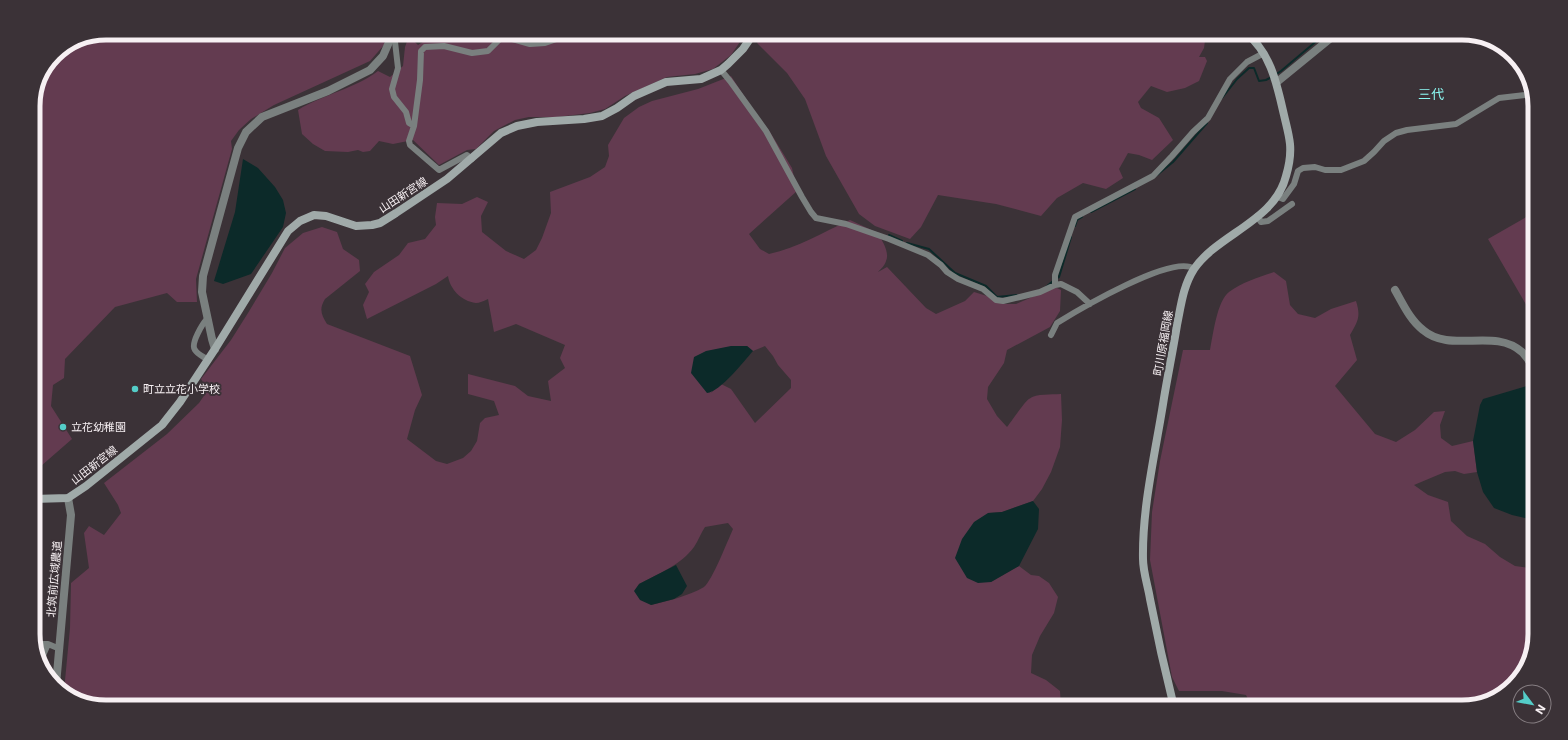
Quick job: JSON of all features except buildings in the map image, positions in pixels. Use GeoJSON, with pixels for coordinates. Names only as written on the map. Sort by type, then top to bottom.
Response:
{"type":"FeatureCollection","features":[{"type":"Feature","properties":{"kind":"main road","name":"山田新宮線"},"geometry":{"type":"LineString","coordinates":[[40,498],[68,498],[86,486],[162,425],[180,402],[208,360],[288,231],[300,221],[314,215],[326,216],[356,226],[380,223],[447,179],[501,133],[517,126],[537,122],[584,119],[602,116],[634,96],[666,82],[701,79],[721,70],[749,40]]}},
{"type":"Feature","properties":{"kind":"main road","name":"町川原福岡線"},"geometry":{"type":"LineString","coordinates":[[1173,700],[1143,561],[1144,527],[1170,363],[1186,285],[1194,269],[1216,248],[1280,198],[1286,179],[1290,142],[1277,82],[1264,53],[1254,40]]}},
{"type":"Feature","properties":{"kind":"street"},"geometry":{"type":"LineString","coordinates":[[215,349],[202,292],[204,276],[238,148],[246,132],[262,117],[328,91],[370,70],[383,56],[391,40]]}},
{"type":"Feature","properties":{"kind":"street"},"geometry":{"type":"LineString","coordinates":[[395,40],[398,68],[392,89],[394,97],[406,112],[408,123],[414,126]]}},
{"type":"Feature","properties":{"kind":"street"},"geometry":{"type":"LineString","coordinates":[[472,159],[467,155],[438,170],[410,145],[420,80],[421,51],[425,47],[444,46],[472,53],[488,51],[500,40]]}},
{"type":"Feature","properties":{"kind":"street"},"geometry":{"type":"LineString","coordinates":[[516,40],[530,44],[545,43],[554,40]]}},
{"type":"Feature","properties":{"kind":"street"},"geometry":{"type":"LineString","coordinates":[[1277,82],[1328,40]]}},
{"type":"Feature","properties":{"kind":"street"},"geometry":{"type":"LineString","coordinates":[[1055,285],[1055,276],[1075,218],[1153,176],[1193,132],[1208,118],[1230,80],[1247,62],[1264,53]]}},
{"type":"Feature","properties":{"kind":"street"},"geometry":{"type":"LineString","coordinates":[[721,70],[766,131],[802,197],[816,218],[846,224],[889,238],[928,256],[953,275],[983,289],[996,300],[1003,301],[1040,292],[1055,285],[1061,284],[1073,289],[1090,304]]}},
{"type":"Feature","properties":{"kind":"street"},"geometry":{"type":"LineString","coordinates":[[1281,212],[1280,198],[1294,184],[1298,171],[1303,168],[1315,167],[1325,170],[1341,170],[1364,161],[1384,141],[1396,133],[1407,130],[1456,124],[1499,98],[1525,95],[1527,93]]}},
{"type":"Feature","properties":{"kind":"street"},"geometry":{"type":"LineString","coordinates":[[1288,165],[1296,166],[1300,170]]}},
{"type":"Feature","properties":{"kind":"street"},"geometry":{"type":"LineString","coordinates":[[1257,216],[1261,222],[1268,221],[1292,204]]}},
{"type":"Feature","properties":{"kind":"street"},"geometry":{"type":"LineString","coordinates":[[1051,335],[1057,323],[1136,280],[1182,266],[1190,266],[1194,269]]}},
{"type":"Feature","properties":{"kind":"street"},"geometry":{"type":"LineString","coordinates":[[1395,290],[1416,324],[1432,336],[1450,341],[1498,341],[1508,344],[1521,351],[1528,360]]}},
{"type":"Feature","properties":{"kind":"street"},"geometry":{"type":"LineString","coordinates":[[207,319],[201,326],[193,346],[194,350],[208,360]]}},
{"type":"Feature","properties":{"kind":"street","name":"北筑前広域農道"},"geometry":{"type":"LineString","coordinates":[[57,678],[71,515],[68,498]]}},
{"type":"Feature","properties":{"kind":"street"},"geometry":{"type":"LineString","coordinates":[[41,644],[48,644],[60,649]]}},
{"type":"Feature","properties":{"kind":"street"},"geometry":{"type":"LineString","coordinates":[[43,654],[48,644]]}},
{"type":"Feature","properties":{"kind":"shaded area"},"geometry":{"type":"Polygon","coordinates":[[[106,40],[385,40],[384,45],[370,61],[274,105],[251,119],[239,130],[231,141],[232,149],[196,279],[197,302],[177,302],[167,293],[115,307],[65,359],[64,378],[53,385],[51,406],[72,439],[40,467],[40,102],[42,89],[54,66],[62,56],[73,49],[85,44],[106,40]]]}},
{"type":"Feature","properties":{"kind":"shaded area"},"geometry":{"type":"Polygon","coordinates":[[[408,40],[413,40],[418,45],[426,40],[741,40],[731,55],[713,69],[695,74],[667,77],[625,96],[605,109],[590,113],[557,117],[529,117],[515,120],[494,131],[476,149],[467,150],[439,165],[413,140],[393,144],[379,141],[370,151],[363,152],[358,150],[348,152],[325,151],[313,144],[302,134],[298,110],[308,104],[349,87],[378,71],[390,77],[403,66],[405,47],[408,40]]]}},
{"type":"Feature","properties":{"kind":"shaded area"},"geometry":{"type":"Polygon","coordinates":[[[759,40],[1205,40],[1204,48],[1199,57],[1205,57],[1207,61],[1199,81],[1185,88],[1167,92],[1151,86],[1138,102],[1141,108],[1159,118],[1173,140],[1152,160],[1128,153],[1119,169],[1123,178],[1106,189],[1083,183],[1057,198],[1041,216],[996,204],[938,195],[921,227],[910,239],[875,226],[859,214],[826,156],[805,99],[787,73],[757,43],[759,40]]]}},
{"type":"Feature","properties":{"kind":"shaded area"},"geometry":{"type":"Polygon","coordinates":[[[731,76],[756,114],[770,132],[792,168],[797,191],[749,234],[760,249],[769,254],[800,244],[850,220],[878,233],[882,239],[887,258],[885,264],[878,272],[887,267],[926,308],[936,314],[965,301],[974,292],[987,296],[998,302],[1016,304],[1055,287],[1061,290],[1060,311],[1050,327],[1007,350],[1004,363],[988,387],[987,399],[997,416],[1007,427],[1027,400],[1040,395],[1061,394],[1062,420],[1060,447],[1051,472],[1042,489],[1033,501],[1002,512],[988,513],[991,582],[1019,566],[1031,575],[1039,576],[1049,583],[1058,597],[1054,613],[1040,636],[1032,655],[1031,673],[1046,680],[1060,691],[1061,700],[106,700],[93,699],[81,695],[65,685],[70,628],[71,583],[89,568],[84,533],[89,526],[104,535],[121,513],[118,505],[104,483],[167,434],[199,403],[208,390],[201,379],[231,340],[272,273],[285,248],[303,233],[322,227],[337,232],[343,249],[359,260],[360,271],[325,299],[321,309],[327,324],[410,356],[422,395],[415,410],[407,439],[436,461],[447,464],[463,458],[471,451],[477,441],[480,423],[485,418],[499,415],[494,401],[468,394],[468,374],[515,386],[528,396],[551,401],[548,381],[565,368],[560,358],[565,345],[516,324],[494,332],[488,299],[476,303],[466,300],[454,290],[448,276],[436,284],[367,319],[363,305],[369,292],[365,284],[374,272],[399,255],[408,243],[425,239],[436,225],[435,217],[437,203],[462,204],[477,197],[488,202],[481,216],[482,232],[506,251],[524,259],[536,250],[542,238],[551,213],[550,192],[590,177],[605,167],[609,156],[608,145],[624,118],[639,107],[652,101],[698,89],[731,76]],[[747,346],[711,393],[721,384],[731,389],[755,423],[791,388],[791,380],[778,365],[765,346],[753,351],[747,346]],[[728,523],[705,527],[694,547],[683,559],[639,584],[651,605],[685,596],[704,587],[715,569],[733,529],[728,523]]]}},
{"type":"Feature","properties":{"kind":"shaded area"},"geometry":{"type":"Polygon","coordinates":[[[243,159],[258,168],[275,187],[283,200],[286,213],[283,227],[251,274],[223,284],[214,281],[235,212],[243,159]]]}},
{"type":"Feature","properties":{"kind":"shaded area"},"geometry":{"type":"Polygon","coordinates":[[[1528,216],[1528,308],[1488,239],[1528,216]]]}},
{"type":"Feature","properties":{"kind":"shaded area"},"geometry":{"type":"Polygon","coordinates":[[[1274,272],[1286,281],[1290,305],[1298,314],[1315,318],[1331,309],[1356,301],[1358,319],[1350,335],[1357,360],[1335,386],[1375,434],[1396,442],[1415,430],[1434,412],[1445,411],[1440,425],[1441,438],[1452,446],[1473,441],[1477,472],[1464,474],[1455,471],[1445,472],[1414,485],[1428,495],[1448,502],[1451,521],[1467,536],[1485,544],[1500,557],[1515,566],[1528,568],[1527,647],[1519,667],[1506,684],[1499,689],[1479,698],[1462,700],[1248,700],[1246,695],[1222,691],[1179,691],[1172,677],[1150,560],[1152,512],[1160,461],[1183,350],[1210,350],[1216,319],[1225,296],[1239,285],[1274,272]]]}},
{"type":"Feature","properties":{"kind":"shaded area"},"geometry":{"type":"Polygon","coordinates":[[[731,346],[747,346],[753,351],[725,382],[707,393],[691,373],[694,357],[706,351],[731,346]]]}},
{"type":"Feature","properties":{"kind":"shaded area"},"geometry":{"type":"Polygon","coordinates":[[[1528,386],[1528,519],[1512,515],[1494,508],[1483,492],[1477,472],[1473,441],[1480,405],[1483,399],[1528,386]]]}},
{"type":"Feature","properties":{"kind":"shaded area"},"geometry":{"type":"Polygon","coordinates":[[[1033,501],[1039,509],[1038,529],[1019,566],[991,582],[978,583],[967,578],[955,558],[962,539],[974,522],[988,513],[1002,512],[1033,501]]]}},
{"type":"Feature","properties":{"kind":"shaded area"},"geometry":{"type":"Polygon","coordinates":[[[676,565],[687,586],[682,594],[674,599],[651,605],[640,600],[634,591],[639,584],[676,565]]]}},
{"type":"Feature","properties":{"kind":"waterway"},"geometry":{"type":"LineString","coordinates":[[1275,75],[1318,40]]}},
{"type":"Feature","properties":{"kind":"waterway"},"geometry":{"type":"LineString","coordinates":[[1222,98],[1237,79],[1249,68],[1254,68],[1259,81],[1272,77]]}},
{"type":"Feature","properties":{"kind":"waterway"},"geometry":{"type":"LineString","coordinates":[[1157,175],[1173,162],[1207,123]]}},
{"type":"Feature","properties":{"kind":"waterway"},"geometry":{"type":"LineString","coordinates":[[1091,212],[1135,189]]}},
{"type":"Feature","properties":{"kind":"waterway"},"geometry":{"type":"LineString","coordinates":[[1075,226],[1077,220],[1082,217]]}},
{"type":"Feature","properties":{"kind":"waterway"},"geometry":{"type":"LineString","coordinates":[[889,235],[902,241]]}},
{"type":"Feature","properties":{"kind":"waterway"},"geometry":{"type":"LineString","coordinates":[[1057,278],[1059,277],[1071,237]]}},
{"type":"Feature","properties":{"kind":"waterway"},"geometry":{"type":"LineString","coordinates":[[907,243],[929,249],[955,273],[986,286],[997,297],[1017,295]]}},
{"type":"Feature","properties":{"kind":"waterway"},"geometry":{"type":"LineString","coordinates":[[1046,287],[1053,281]]}},
{"type":"Feature","properties":{"kind":"place","name":"町立立花小学校"},"geometry":{"type":"Point","coordinates":[135,389]}},
{"type":"Feature","properties":{"kind":"place","name":"立花幼稚園"},"geometry":{"type":"Point","coordinates":[63,427]}},
{"type":"Feature","properties":{"kind":"district","name":"三代"},"geometry":{"type":"Point","coordinates":[1431,94]}}]}
